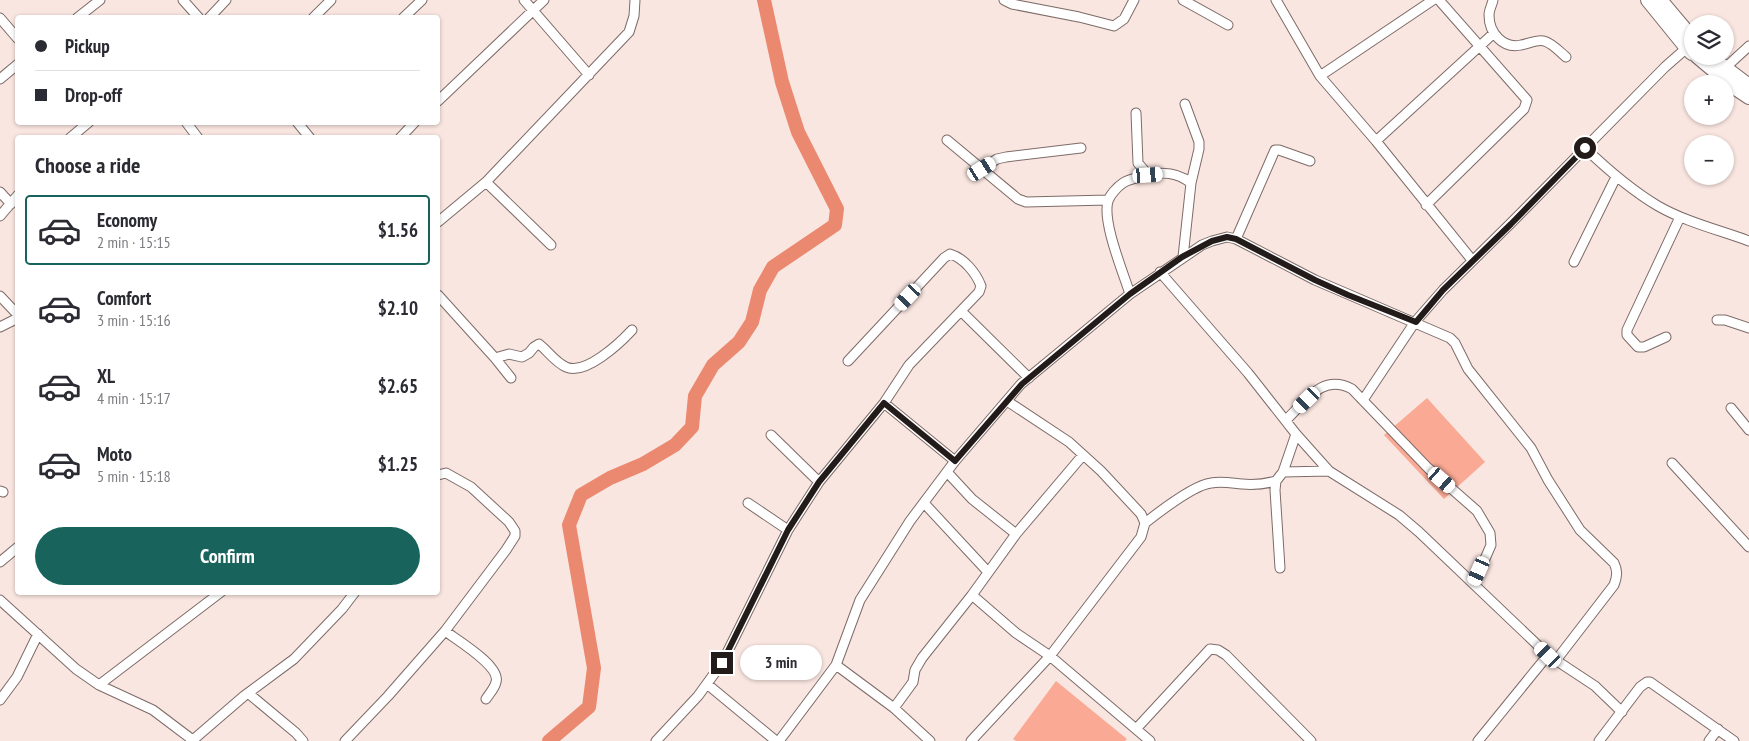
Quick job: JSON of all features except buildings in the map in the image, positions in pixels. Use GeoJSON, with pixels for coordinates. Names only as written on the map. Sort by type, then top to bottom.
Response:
{"type":"FeatureCollection","features":[{"type":"Feature","properties":{"kind":"highway"},"geometry":{"type":"LineString","coordinates":[[1648,0],[1684,39]]}},
{"type":"Feature","properties":{"kind":"highway"},"geometry":{"type":"LineString","coordinates":[[1660,0],[1684,36]]}},
{"type":"Feature","properties":{"kind":"highway"},"geometry":{"type":"LineString","coordinates":[[1712,65],[1749,97]]}},
{"type":"Feature","properties":{"kind":"highway"},"geometry":{"type":"LineString","coordinates":[[1721,65],[1749,86]]}},
{"type":"Feature","properties":{"kind":"street"},"geometry":{"type":"LineString","coordinates":[[81,15],[100,0]]}},
{"type":"Feature","properties":{"kind":"street"},"geometry":{"type":"LineString","coordinates":[[183,0],[196,15]]}},
{"type":"Feature","properties":{"kind":"street"},"geometry":{"type":"LineString","coordinates":[[212,15],[226,0]]}},
{"type":"Feature","properties":{"kind":"street"},"geometry":{"type":"LineString","coordinates":[[316,15],[331,0]]}},
{"type":"Feature","properties":{"kind":"street"},"geometry":{"type":"LineString","coordinates":[[406,15],[422,0]]}},
{"type":"Feature","properties":{"kind":"street"},"geometry":{"type":"LineString","coordinates":[[524,0],[589,75]]}},
{"type":"Feature","properties":{"kind":"street"},"geometry":{"type":"LineString","coordinates":[[440,99],[544,0]]}},
{"type":"Feature","properties":{"kind":"street"},"geometry":{"type":"LineString","coordinates":[[440,220],[486,182],[629,32],[634,16],[635,0]]}},
{"type":"Feature","properties":{"kind":"street"},"geometry":{"type":"LineString","coordinates":[[1004,0],[1012,4],[1114,26],[1124,20],[1134,0]]}},
{"type":"Feature","properties":{"kind":"street"},"geometry":{"type":"LineString","coordinates":[[1183,0],[1228,25]]}},
{"type":"Feature","properties":{"kind":"street"},"geometry":{"type":"LineString","coordinates":[[1276,0],[1320,76],[1376,141],[1472,260]]}},
{"type":"Feature","properties":{"kind":"street"},"geometry":{"type":"LineString","coordinates":[[1320,76],[1433,0]]}},
{"type":"Feature","properties":{"kind":"street"},"geometry":{"type":"LineString","coordinates":[[1426,205],[1527,104],[1527,100],[1439,0]]}},
{"type":"Feature","properties":{"kind":"street"},"geometry":{"type":"LineString","coordinates":[[1493,0],[1489,14],[1490,25],[1494,33],[1507,45],[1520,46],[1542,40],[1566,57]]}},
{"type":"Feature","properties":{"kind":"street"},"geometry":{"type":"LineString","coordinates":[[0,18],[15,35]]}},
{"type":"Feature","properties":{"kind":"street"},"geometry":{"type":"LineString","coordinates":[[1376,141],[1494,33]]}},
{"type":"Feature","properties":{"kind":"street"},"geometry":{"type":"LineString","coordinates":[[1725,68],[1749,46]]}},
{"type":"Feature","properties":{"kind":"street"},"geometry":{"type":"LineString","coordinates":[[1363,400],[1416,322],[1443,290],[1585,148],[1684,55]]}},
{"type":"Feature","properties":{"kind":"street"},"geometry":{"type":"LineString","coordinates":[[0,79],[15,66]]}},
{"type":"Feature","properties":{"kind":"street"},"geometry":{"type":"LineString","coordinates":[[1182,257],[1191,183],[1199,149],[1199,142],[1185,104]]}},
{"type":"Feature","properties":{"kind":"street"},"geometry":{"type":"LineString","coordinates":[[1136,113],[1138,163],[1148,175]]}},
{"type":"Feature","properties":{"kind":"street"},"geometry":{"type":"LineString","coordinates":[[78,135],[86,125]]}},
{"type":"Feature","properties":{"kind":"street"},"geometry":{"type":"LineString","coordinates":[[300,125],[308,135]]}},
{"type":"Feature","properties":{"kind":"street"},"geometry":{"type":"LineString","coordinates":[[403,135],[413,125]]}},
{"type":"Feature","properties":{"kind":"street"},"geometry":{"type":"LineString","coordinates":[[947,140],[1018,199],[1026,202],[1108,200]]}},
{"type":"Feature","properties":{"kind":"street"},"geometry":{"type":"LineString","coordinates":[[982,169],[997,159],[1006,157],[1081,148]]}},
{"type":"Feature","properties":{"kind":"street"},"geometry":{"type":"LineString","coordinates":[[1585,148],[1616,176],[1659,207],[1680,217],[1749,241]]}},
{"type":"Feature","properties":{"kind":"street"},"geometry":{"type":"LineString","coordinates":[[1236,239],[1275,150],[1310,161]]}},
{"type":"Feature","properties":{"kind":"street"},"geometry":{"type":"LineString","coordinates":[[1130,294],[1110,231],[1107,213],[1108,200],[1124,182],[1148,175],[1171,173],[1179,175],[1191,183]]}},
{"type":"Feature","properties":{"kind":"street"},"geometry":{"type":"LineString","coordinates":[[1574,262],[1616,176]]}},
{"type":"Feature","properties":{"kind":"street"},"geometry":{"type":"LineString","coordinates":[[486,182],[551,245]]}},
{"type":"Feature","properties":{"kind":"street"},"geometry":{"type":"LineString","coordinates":[[0,192],[11,204]]}},
{"type":"Feature","properties":{"kind":"street"},"geometry":{"type":"LineString","coordinates":[[0,216],[15,199]]}},
{"type":"Feature","properties":{"kind":"street"},"geometry":{"type":"LineString","coordinates":[[1666,337],[1644,347],[1638,347],[1627,335],[1627,330],[1680,217]]}},
{"type":"Feature","properties":{"kind":"street"},"geometry":{"type":"LineString","coordinates":[[707,684],[777,741],[836,665],[860,600],[910,521],[955,461],[1007,401],[1029,378],[1130,294],[1182,257],[1212,241],[1227,237],[1236,239],[1323,284],[1416,322],[1450,338],[1455,344],[1468,369],[1531,448],[1548,480],[1580,530],[1617,568],[1618,572],[1614,585],[1557,659]]}},
{"type":"Feature","properties":{"kind":"street"},"geometry":{"type":"LineString","coordinates":[[656,741],[707,684],[722,663],[788,530],[819,482],[884,403],[909,365],[979,292],[981,286],[978,278],[968,266],[956,256],[950,254],[944,258],[848,362]]}},
{"type":"Feature","properties":{"kind":"street"},"geometry":{"type":"LineString","coordinates":[[1160,272],[1329,471],[1399,515],[1548,655],[1557,659],[1595,686],[1622,712]]}},
{"type":"Feature","properties":{"kind":"street"},"geometry":{"type":"LineString","coordinates":[[0,296],[15,313]]}},
{"type":"Feature","properties":{"kind":"street"},"geometry":{"type":"LineString","coordinates":[[440,297],[511,378]]}},
{"type":"Feature","properties":{"kind":"street"},"geometry":{"type":"LineString","coordinates":[[960,311],[1029,378]]}},
{"type":"Feature","properties":{"kind":"street"},"geometry":{"type":"LineString","coordinates":[[0,328],[15,318]]}},
{"type":"Feature","properties":{"kind":"street"},"geometry":{"type":"LineString","coordinates":[[1717,320],[1725,320],[1749,328]]}},
{"type":"Feature","properties":{"kind":"street"},"geometry":{"type":"LineString","coordinates":[[495,358],[509,354],[522,357],[539,344],[553,358],[567,368],[577,369],[596,360],[619,344],[632,330]]}},
{"type":"Feature","properties":{"kind":"street"},"geometry":{"type":"LineString","coordinates":[[1286,420],[1318,389],[1329,384],[1342,384],[1352,389],[1428,468],[1476,511],[1490,534],[1491,545],[1474,584]]}},
{"type":"Feature","properties":{"kind":"street"},"geometry":{"type":"LineString","coordinates":[[1007,401],[1063,437],[1141,514],[1145,523]]}},
{"type":"Feature","properties":{"kind":"street"},"geometry":{"type":"LineString","coordinates":[[884,403],[955,461]]}},
{"type":"Feature","properties":{"kind":"street"},"geometry":{"type":"LineString","coordinates":[[1731,408],[1749,430]]}},
{"type":"Feature","properties":{"kind":"street"},"geometry":{"type":"LineString","coordinates":[[1280,568],[1276,481],[1283,472],[1296,434]]}},
{"type":"Feature","properties":{"kind":"street"},"geometry":{"type":"LineString","coordinates":[[772,435],[819,482]]}},
{"type":"Feature","properties":{"kind":"street"},"geometry":{"type":"LineString","coordinates":[[894,708],[913,682],[915,670],[922,658],[972,595],[1016,534],[1083,455]]}},
{"type":"Feature","properties":{"kind":"street"},"geometry":{"type":"LineString","coordinates":[[1672,463],[1749,547]]}},
{"type":"Feature","properties":{"kind":"street"},"geometry":{"type":"LineString","coordinates":[[1283,472],[1329,471]]}},
{"type":"Feature","properties":{"kind":"street"},"geometry":{"type":"LineString","coordinates":[[947,472],[972,498],[1016,534]]}},
{"type":"Feature","properties":{"kind":"street"},"geometry":{"type":"LineString","coordinates":[[346,741],[445,631],[506,550],[514,536],[515,531],[509,522],[471,487],[446,473],[440,474]]}},
{"type":"Feature","properties":{"kind":"street"},"geometry":{"type":"LineString","coordinates":[[971,741],[1050,656],[1141,537],[1145,523],[1192,490],[1209,483],[1266,484],[1276,481]]}},
{"type":"Feature","properties":{"kind":"street"},"geometry":{"type":"LineString","coordinates":[[748,503],[788,530]]}},
{"type":"Feature","properties":{"kind":"street"},"geometry":{"type":"LineString","coordinates":[[924,503],[988,572]]}},
{"type":"Feature","properties":{"kind":"street"},"geometry":{"type":"LineString","coordinates":[[0,562],[15,550]]}},
{"type":"Feature","properties":{"kind":"street"},"geometry":{"type":"LineString","coordinates":[[100,685],[217,595]]}},
{"type":"Feature","properties":{"kind":"street"},"geometry":{"type":"LineString","coordinates":[[0,600],[76,669],[100,685],[153,710],[194,741],[248,693],[294,659],[342,609],[353,595]]}},
{"type":"Feature","properties":{"kind":"street"},"geometry":{"type":"LineString","coordinates":[[972,595],[1016,634],[1050,656],[1150,741]]}},
{"type":"Feature","properties":{"kind":"street"},"geometry":{"type":"LineString","coordinates":[[445,631],[479,656],[496,674],[497,681],[486,699]]}},
{"type":"Feature","properties":{"kind":"street"},"geometry":{"type":"LineString","coordinates":[[0,700],[17,677],[38,634]]}},
{"type":"Feature","properties":{"kind":"street"},"geometry":{"type":"LineString","coordinates":[[1136,729],[1210,648],[1226,655],[1311,741]]}},
{"type":"Feature","properties":{"kind":"street"},"geometry":{"type":"LineString","coordinates":[[1478,741],[1548,655]]}},
{"type":"Feature","properties":{"kind":"street"},"geometry":{"type":"LineString","coordinates":[[836,665],[894,708],[924,739]]}},
{"type":"Feature","properties":{"kind":"street"},"geometry":{"type":"LineString","coordinates":[[1599,741],[1640,687],[1646,682],[1650,682],[1734,741]]}},
{"type":"Feature","properties":{"kind":"street"},"geometry":{"type":"LineString","coordinates":[[248,693],[303,741]]}},
{"type":"Feature","properties":{"kind":"street"},"geometry":{"type":"LineString","coordinates":[[1708,741],[1718,729]]}},
{"type":"Feature","properties":{"kind":"shaded area"},"geometry":{"type":"Polygon","coordinates":[[[1427,398],[1485,462],[1444,499],[1384,435],[1427,398]]]}},
{"type":"Feature","properties":{"kind":"shaded area"},"geometry":{"type":"Polygon","coordinates":[[[1056,681],[1127,739],[1125,741],[1016,741],[1013,739],[1056,681]]]}},
{"type":"Feature","properties":{"kind":"waterway"},"geometry":{"type":"LineString","coordinates":[[549,741],[589,707],[594,668],[569,525],[581,495],[610,478],[643,464],[675,445],[692,427],[695,396],[713,365],[739,342],[752,322],[760,290],[773,267],[835,225],[837,209],[798,132],[782,82],[764,0]]}},
{"type":"Feature","properties":{"kind":"route"},"geometry":{"type":"LineString","coordinates":[[722,663],[748,614],[788,530],[819,482],[884,403],[955,461],[1022,384],[1130,294],[1202,245],[1227,237],[1244,242],[1315,280],[1348,295],[1416,322],[1472,260],[1511,224],[1585,148]]}}]}
